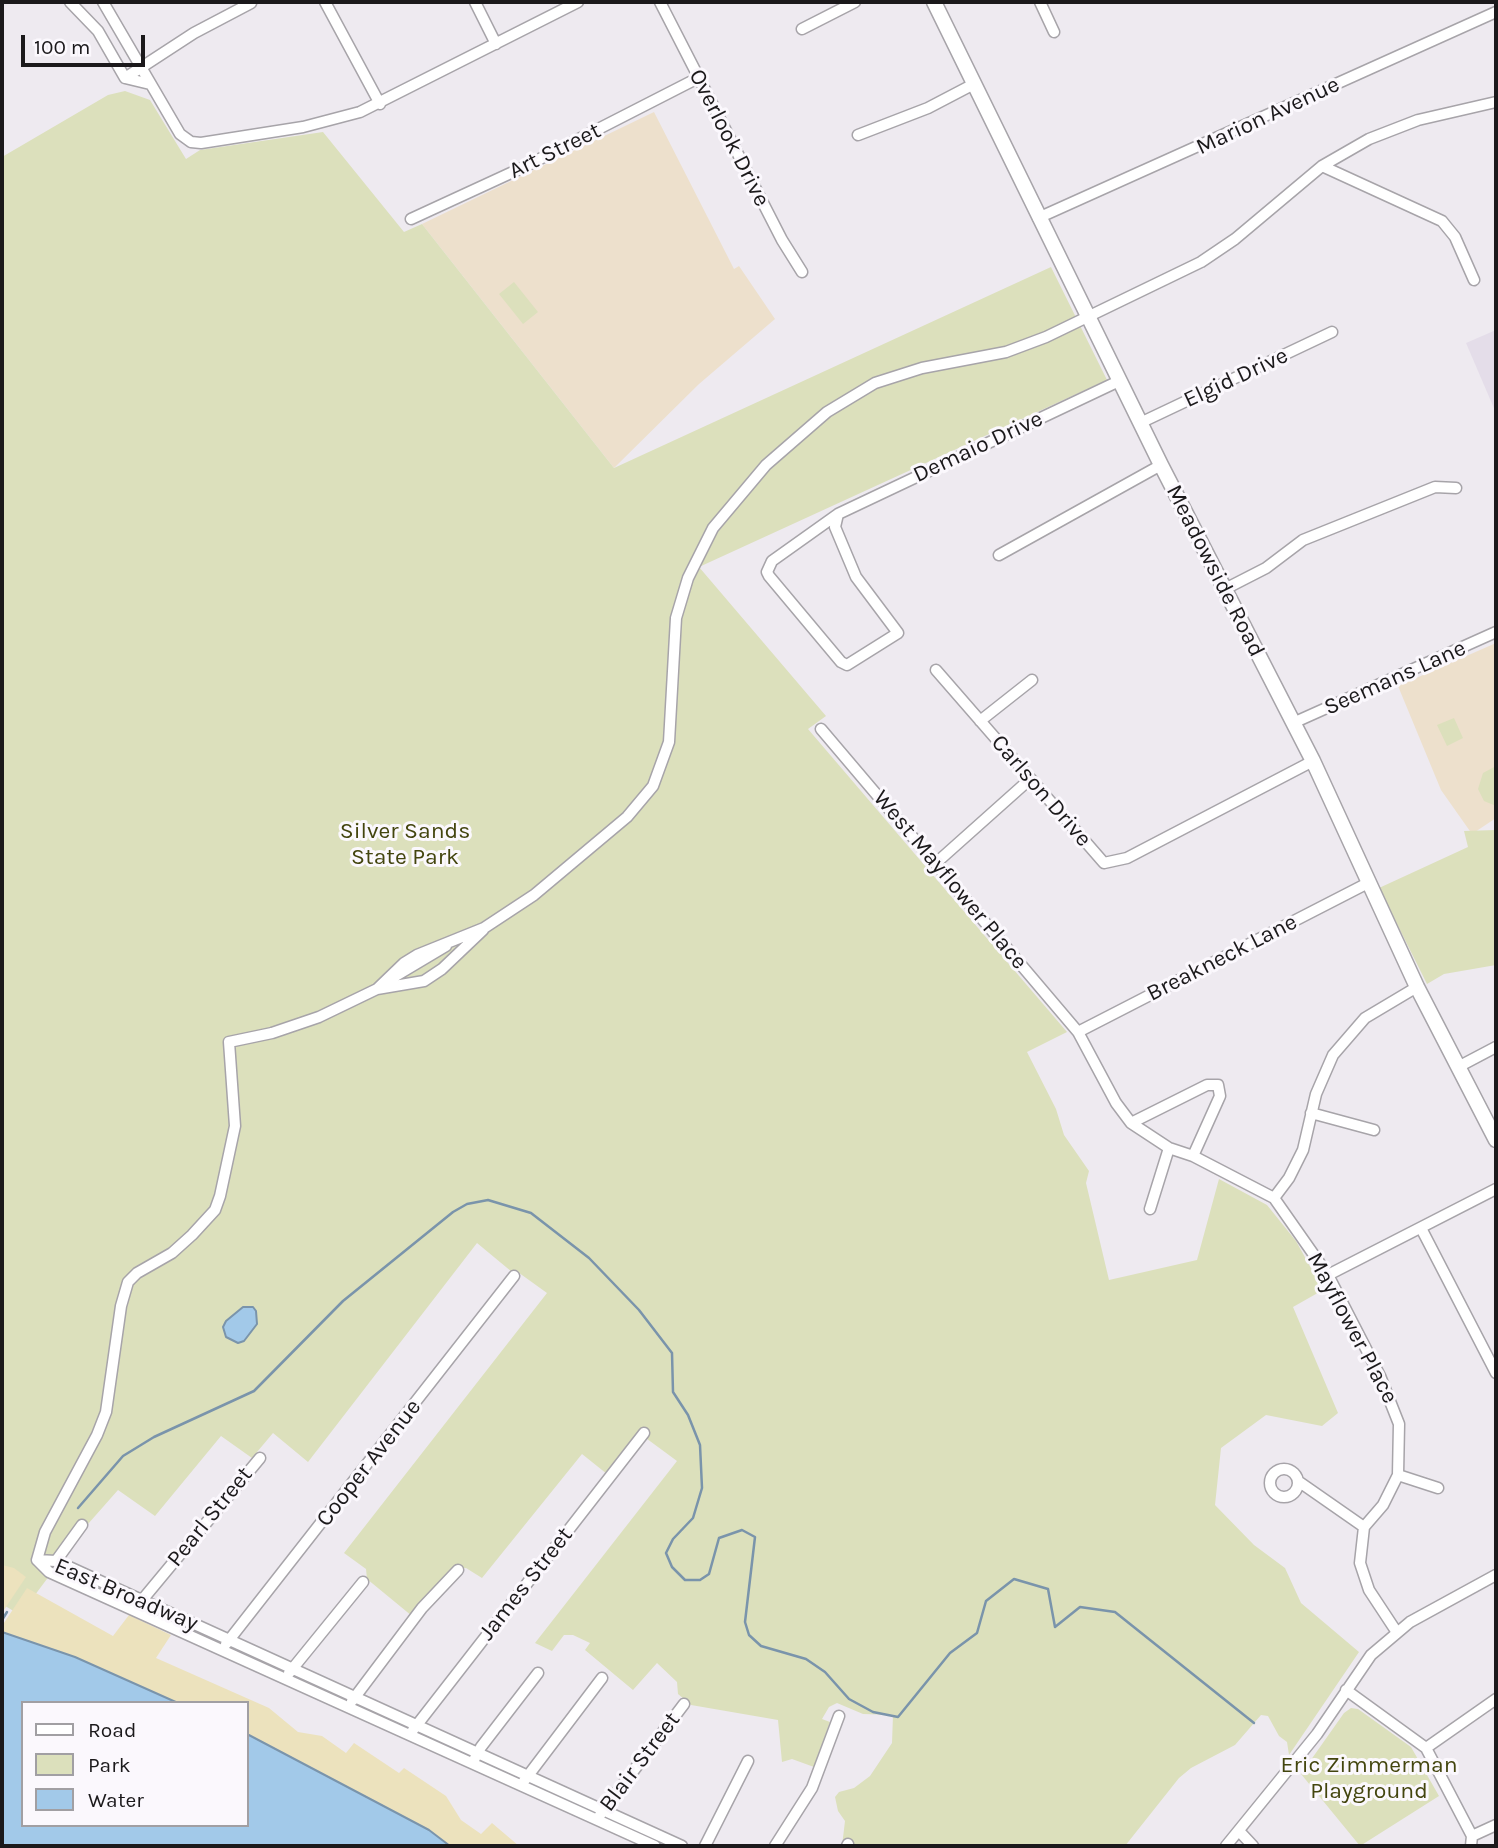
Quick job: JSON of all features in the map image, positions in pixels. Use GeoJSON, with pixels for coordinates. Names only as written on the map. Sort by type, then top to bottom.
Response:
{"type":"FeatureCollection","features":[{"type":"Feature","properties":{"kind":"main road","name":"Meadowside Road"},"geometry":{"type":"LineString","coordinates":[[934,2],[972,85],[1161,466],[1312,761],[1366,884],[1496,1140]]}},
{"type":"Feature","properties":{"kind":"street"},"geometry":{"type":"LineString","coordinates":[[71,2],[98,31],[125,78],[149,83]]}},
{"type":"Feature","properties":{"kind":"street"},"geometry":{"type":"LineString","coordinates":[[103,2],[180,134],[197,143],[329,122],[380,104],[578,2]]}},
{"type":"Feature","properties":{"kind":"street"},"geometry":{"type":"LineString","coordinates":[[325,2],[380,104]]}},
{"type":"Feature","properties":{"kind":"street"},"geometry":{"type":"LineString","coordinates":[[475,2],[496,44]]}},
{"type":"Feature","properties":{"kind":"street","name":"Overlook Drive"},"geometry":{"type":"LineString","coordinates":[[660,2],[782,240],[802,272]]}},
{"type":"Feature","properties":{"kind":"street"},"geometry":{"type":"LineString","coordinates":[[802,29],[855,2]]}},
{"type":"Feature","properties":{"kind":"street"},"geometry":{"type":"LineString","coordinates":[[1040,2],[1054,32]]}},
{"type":"Feature","properties":{"kind":"street"},"geometry":{"type":"LineString","coordinates":[[125,78],[194,33],[251,3]]}},
{"type":"Feature","properties":{"kind":"street","name":"Marion Avenue"},"geometry":{"type":"LineString","coordinates":[[1038,218],[1496,12]]}},
{"type":"Feature","properties":{"kind":"street","name":"Art Street"},"geometry":{"type":"LineString","coordinates":[[411,219],[526,166],[698,78]]}},
{"type":"Feature","properties":{"kind":"street"},"geometry":{"type":"LineString","coordinates":[[858,135],[917,112],[972,85]]}},
{"type":"Feature","properties":{"kind":"street"},"geometry":{"type":"LineString","coordinates":[[37,1559],[48,1525],[97,1435],[106,1412],[121,1306],[128,1282],[136,1273],[172,1253],[215,1210],[235,1126],[229,1042],[297,1025],[377,989],[424,981],[442,969],[484,928],[534,895],[627,817],[653,786],[664,761],[672,729],[676,618],[688,578],[713,528],[766,465],[827,412],[875,383],[922,368],[1023,347],[1202,262],[1235,239],[1322,166],[1369,138],[1396,127],[1496,103]]}},
{"type":"Feature","properties":{"kind":"street"},"geometry":{"type":"LineString","coordinates":[[1322,166],[1442,221],[1455,237],[1474,280]]}},
{"type":"Feature","properties":{"kind":"street","name":"Elgid Drive"},"geometry":{"type":"LineString","coordinates":[[1140,423],[1332,332]]}},
{"type":"Feature","properties":{"kind":"street","name":"Demaio Drive"},"geometry":{"type":"LineString","coordinates":[[838,514],[835,527],[856,577],[898,633],[854,663],[841,662],[766,572],[772,561],[838,514],[1119,380]]}},
{"type":"Feature","properties":{"kind":"street"},"geometry":{"type":"LineString","coordinates":[[999,555],[1161,466]]}},
{"type":"Feature","properties":{"kind":"street"},"geometry":{"type":"LineString","coordinates":[[1225,589],[1266,568],[1303,540],[1435,487],[1456,488]]}},
{"type":"Feature","properties":{"kind":"street","name":"Seemans Lane"},"geometry":{"type":"LineString","coordinates":[[1293,723],[1496,632]]}},
{"type":"Feature","properties":{"kind":"street","name":"Carlson Drive"},"geometry":{"type":"LineString","coordinates":[[936,670],[1104,863],[1127,858],[1312,761]]}},
{"type":"Feature","properties":{"kind":"street"},"geometry":{"type":"LineString","coordinates":[[980,721],[1032,680]]}},
{"type":"Feature","properties":{"kind":"street","name":"West Mayflower Place"},"geometry":{"type":"LineString","coordinates":[[821,729],[1078,1031]]}},
{"type":"Feature","properties":{"kind":"street"},"geometry":{"type":"LineString","coordinates":[[936,863],[1029,780]]}},
{"type":"Feature","properties":{"kind":"street","name":"Breakneck Lane"},"geometry":{"type":"LineString","coordinates":[[1078,1031],[1366,884]]}},
{"type":"Feature","properties":{"kind":"street"},"geometry":{"type":"LineString","coordinates":[[377,989],[390,978],[421,963],[450,942],[484,928]]}},
{"type":"Feature","properties":{"kind":"street"},"geometry":{"type":"LineString","coordinates":[[1274,1198],[1289,1178],[1303,1150],[1321,1079],[1344,1040],[1365,1018],[1417,987]]}},
{"type":"Feature","properties":{"kind":"street","name":"Mayflower Place"},"geometry":{"type":"LineString","coordinates":[[1078,1031],[1115,1103],[1132,1123],[1169,1148],[1193,1156],[1274,1198],[1328,1275],[1396,1411],[1401,1447],[1398,1475],[1383,1505],[1364,1527]]}},
{"type":"Feature","properties":{"kind":"street"},"geometry":{"type":"LineString","coordinates":[[1458,1067],[1496,1048]]}},
{"type":"Feature","properties":{"kind":"street"},"geometry":{"type":"LineString","coordinates":[[1132,1123],[1207,1085],[1218,1085],[1220,1096],[1193,1156]]}},
{"type":"Feature","properties":{"kind":"street"},"geometry":{"type":"LineString","coordinates":[[1311,1113],[1374,1130]]}},
{"type":"Feature","properties":{"kind":"street"},"geometry":{"type":"LineString","coordinates":[[1150,1209],[1169,1148]]}},
{"type":"Feature","properties":{"kind":"street"},"geometry":{"type":"LineString","coordinates":[[1328,1275],[1422,1230],[1496,1189]]}},
{"type":"Feature","properties":{"kind":"street"},"geometry":{"type":"LineString","coordinates":[[1422,1230],[1496,1373]]}},
{"type":"Feature","properties":{"kind":"street","name":"Cooper Avenue"},"geometry":{"type":"LineString","coordinates":[[226,1645],[514,1276]]}},
{"type":"Feature","properties":{"kind":"street","name":"James Street"},"geometry":{"type":"LineString","coordinates":[[412,1730],[644,1433]]}},
{"type":"Feature","properties":{"kind":"street","name":"Pearl Street"},"geometry":{"type":"LineString","coordinates":[[135,1610],[260,1458]]}},
{"type":"Feature","properties":{"kind":"street"},"geometry":{"type":"LineString","coordinates":[[1398,1475],[1438,1488]]}},
{"type":"Feature","properties":{"kind":"street"},"geometry":{"type":"LineString","coordinates":[[1298,1481],[1364,1527],[1360,1563],[1363,1576],[1396,1631]]}},
{"type":"Feature","properties":{"kind":"street"},"geometry":{"type":"LineString","coordinates":[[56,1561],[82,1525]]}},
{"type":"Feature","properties":{"kind":"street","name":"East Broadway"},"geometry":{"type":"LineString","coordinates":[[37,1559],[56,1561],[288,1674],[600,1815],[682,1846]]}},
{"type":"Feature","properties":{"kind":"street","name":"East Broadway"},"geometry":{"type":"LineString","coordinates":[[37,1559],[49,1572],[135,1610],[226,1645]]}},
{"type":"Feature","properties":{"kind":"street"},"geometry":{"type":"LineString","coordinates":[[351,1702],[422,1608],[458,1570]]}},
{"type":"Feature","properties":{"kind":"street"},"geometry":{"type":"LineString","coordinates":[[1226,1846],[1317,1734],[1371,1655],[1396,1631],[1496,1575]]}},
{"type":"Feature","properties":{"kind":"street"},"geometry":{"type":"LineString","coordinates":[[288,1674],[363,1582]]}},
{"type":"Feature","properties":{"kind":"street"},"geometry":{"type":"LineString","coordinates":[[475,1759],[538,1673]]}},
{"type":"Feature","properties":{"kind":"street"},"geometry":{"type":"LineString","coordinates":[[524,1781],[601,1678]]}},
{"type":"Feature","properties":{"kind":"street"},"geometry":{"type":"LineString","coordinates":[[1346,1690],[1426,1748],[1472,1841],[1496,1825]]}},
{"type":"Feature","properties":{"kind":"street"},"geometry":{"type":"LineString","coordinates":[[1426,1748],[1496,1699]]}},
{"type":"Feature","properties":{"kind":"street","name":"Blair Street"},"geometry":{"type":"LineString","coordinates":[[600,1815],[684,1704]]}},
{"type":"Feature","properties":{"kind":"street"},"geometry":{"type":"LineString","coordinates":[[775,1846],[812,1788],[839,1716]]}},
{"type":"Feature","properties":{"kind":"street"},"geometry":{"type":"LineString","coordinates":[[705,1846],[748,1761]]}},
{"type":"Feature","properties":{"kind":"street","name":"East Broadway"},"geometry":{"type":"LineString","coordinates":[[600,1815],[655,1846]]}},
{"type":"Feature","properties":{"kind":"street"},"geometry":{"type":"LineString","coordinates":[[1239,1831],[1253,1846]]}},
{"type":"Feature","properties":{"kind":"shaded area"},"geometry":{"type":"Polygon","coordinates":[[[654,112],[734,269],[739,266],[775,319],[699,384],[614,468],[422,224],[654,112]]]}},
{"type":"Feature","properties":{"kind":"shaded area"},"geometry":{"type":"Polygon","coordinates":[[[1496,330],[1496,413],[1466,343],[1496,330]]]}},
{"type":"Feature","properties":{"kind":"shaded area"},"geometry":{"type":"Polygon","coordinates":[[[1496,643],[1496,818],[1472,834],[1441,790],[1398,686],[1496,643]]]}},
{"type":"Feature","properties":{"kind":"green space","name":"Silver Sands State Park"},"geometry":{"type":"Polygon","coordinates":[[[125,91],[150,100],[186,159],[200,150],[323,132],[404,232],[422,224],[614,468],[1051,267],[1107,380],[699,567],[826,716],[808,729],[1067,1032],[1027,1052],[1056,1109],[1064,1135],[1089,1171],[1086,1183],[1109,1280],[1197,1260],[1219,1179],[1267,1205],[1296,1241],[1323,1290],[1293,1307],[1338,1413],[1322,1426],[1266,1415],[1221,1448],[1215,1505],[1254,1545],[1285,1568],[1301,1603],[1359,1652],[1289,1755],[1287,1742],[1279,1736],[1268,1716],[1261,1715],[1235,1745],[1191,1768],[1179,1778],[1125,1846],[855,1846],[850,1843],[842,1846],[845,1821],[838,1811],[835,1797],[839,1792],[854,1788],[870,1776],[892,1743],[893,1715],[863,1714],[837,1703],[829,1707],[822,1719],[830,1722],[814,1767],[792,1759],[782,1762],[778,1720],[691,1705],[678,1694],[677,1682],[657,1663],[633,1690],[585,1650],[590,1643],[573,1635],[564,1635],[552,1651],[535,1643],[677,1461],[639,1433],[607,1474],[582,1454],[482,1578],[466,1568],[453,1570],[412,1616],[367,1579],[366,1569],[344,1553],[547,1293],[515,1270],[512,1272],[477,1243],[308,1462],[273,1433],[252,1458],[221,1436],[155,1516],[118,1490],[88,1524],[20,1615],[2,1604],[2,157],[108,95],[125,91]]]}},
{"type":"Feature","properties":{"kind":"green space"},"geometry":{"type":"Polygon","coordinates":[[[514,282],[538,312],[523,324],[499,294],[514,282]]]}},
{"type":"Feature","properties":{"kind":"green space"},"geometry":{"type":"Polygon","coordinates":[[[1454,718],[1463,738],[1447,746],[1437,725],[1454,718]]]}},
{"type":"Feature","properties":{"kind":"green space"},"geometry":{"type":"Polygon","coordinates":[[[1496,766],[1496,806],[1484,801],[1478,789],[1483,773],[1496,766]]]}},
{"type":"Feature","properties":{"kind":"green space"},"geometry":{"type":"Polygon","coordinates":[[[1496,830],[1496,965],[1444,974],[1427,984],[1379,888],[1468,847],[1464,831],[1496,830]]]}},
{"type":"Feature","properties":{"kind":"green space","name":"Eric Zimmerman Playground"},"geometry":{"type":"Polygon","coordinates":[[[1351,1708],[1358,1709],[1411,1747],[1439,1796],[1360,1846],[1301,1774],[1344,1713],[1351,1708]]]}},
{"type":"Feature","properties":{"kind":"sand"},"geometry":{"type":"Polygon","coordinates":[[[2,1565],[14,1568],[26,1577],[2,1613],[2,1565]]]}},
{"type":"Feature","properties":{"kind":"sand"},"geometry":{"type":"Polygon","coordinates":[[[27,1588],[113,1636],[129,1615],[171,1635],[156,1658],[269,1708],[298,1732],[322,1736],[346,1753],[354,1743],[399,1773],[404,1768],[446,1796],[461,1820],[481,1834],[492,1823],[519,1846],[450,1846],[429,1830],[248,1735],[248,1701],[174,1701],[75,1657],[2,1632],[2,1626],[27,1588]]]}},
{"type":"Feature","properties":{"kind":"water"},"geometry":{"type":"Polygon","coordinates":[[[243,1307],[253,1307],[257,1324],[244,1341],[238,1343],[226,1337],[223,1327],[226,1321],[243,1307]]]}},
{"type":"Feature","properties":{"kind":"water"},"geometry":{"type":"Polygon","coordinates":[[[2,1632],[75,1657],[174,1701],[21,1701],[21,1827],[248,1827],[248,1735],[429,1830],[450,1846],[2,1846],[2,1632]]]}},
{"type":"Feature","properties":{"kind":"waterway"},"geometry":{"type":"LineString","coordinates":[[78,1508],[123,1456],[154,1437],[254,1391],[343,1301],[453,1212],[467,1204],[488,1200],[531,1213],[589,1258],[639,1310],[672,1353],[673,1392],[688,1415],[700,1445],[702,1488],[693,1518],[673,1539],[666,1553],[672,1567],[685,1580],[700,1580],[709,1574],[719,1538],[742,1530],[755,1537],[745,1622],[749,1635],[761,1646],[806,1659],[825,1672],[849,1699],[873,1712],[898,1717],[950,1653],[977,1633],[986,1601],[1014,1579],[1048,1589],[1055,1627],[1080,1607],[1115,1612],[1254,1723]]}},
{"type":"Feature","properties":{"kind":"waterway"},"geometry":{"type":"LineString","coordinates":[[2,1620],[7,1612]]}}]}
